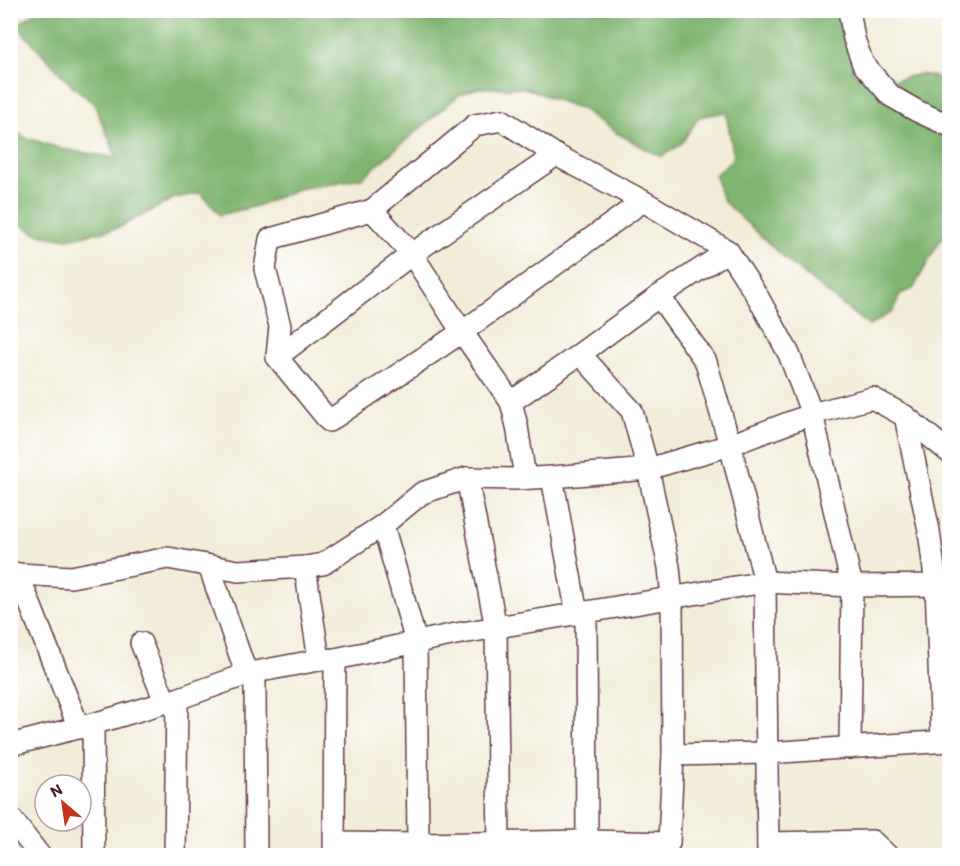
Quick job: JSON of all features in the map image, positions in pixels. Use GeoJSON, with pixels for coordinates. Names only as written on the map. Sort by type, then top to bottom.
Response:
{"type":"FeatureCollection","features":[{"type":"Feature","properties":{"kind":"street"},"geometry":{"type":"LineString","coordinates":[[849,10],[854,39],[862,64],[891,96],[950,126]]}},
{"type":"Feature","properties":{"kind":"street"},"geometry":{"type":"LineString","coordinates":[[643,201],[462,332],[329,421],[277,357],[280,326],[265,269],[270,239],[372,210],[475,124],[502,120],[556,155],[643,201],[728,251],[759,299],[789,354],[812,414],[852,586],[850,748]]}},
{"type":"Feature","properties":{"kind":"street"},"geometry":{"type":"LineString","coordinates":[[277,357],[412,254],[556,155]]}},
{"type":"Feature","properties":{"kind":"street"},"geometry":{"type":"LineString","coordinates":[[372,210],[412,254],[462,332],[511,402],[525,478]]}},
{"type":"Feature","properties":{"kind":"street"},"geometry":{"type":"LineString","coordinates":[[511,402],[658,296],[728,251]]}},
{"type":"Feature","properties":{"kind":"street"},"geometry":{"type":"LineString","coordinates":[[658,296],[706,362],[765,582],[768,849],[872,841],[888,855]]}},
{"type":"Feature","properties":{"kind":"street"},"geometry":{"type":"LineString","coordinates":[[305,567],[327,660],[335,849],[499,842],[669,843],[673,755],[672,598],[669,567],[648,469],[632,411],[580,354]]}},
{"type":"Feature","properties":{"kind":"street"},"geometry":{"type":"LineString","coordinates":[[94,855],[86,726],[14,573],[71,577],[168,558],[238,571],[323,564],[383,525],[422,493],[467,478],[552,477],[648,469],[730,445],[812,414],[872,398],[905,416],[950,453]]}},
{"type":"Feature","properties":{"kind":"street"},"geometry":{"type":"LineString","coordinates":[[673,755],[766,753],[946,741],[943,585],[929,531],[905,416]]}},
{"type":"Feature","properties":{"kind":"street"},"geometry":{"type":"LineString","coordinates":[[552,477],[582,613],[587,841]]}},
{"type":"Feature","properties":{"kind":"street"},"geometry":{"type":"LineString","coordinates":[[467,478],[496,628],[499,842]]}},
{"type":"Feature","properties":{"kind":"street"},"geometry":{"type":"LineString","coordinates":[[383,525],[416,642],[418,844]]}},
{"type":"Feature","properties":{"kind":"street"},"geometry":{"type":"LineString","coordinates":[[209,566],[243,664],[255,683],[256,855]]}},
{"type":"Feature","properties":{"kind":"street"},"geometry":{"type":"LineString","coordinates":[[10,745],[86,726],[250,673],[582,613],[765,582],[852,586],[943,585]]}},
{"type":"Feature","properties":{"kind":"street"},"geometry":{"type":"LineString","coordinates":[[141,643],[171,700],[175,855]]}},
{"type":"Feature","properties":{"kind":"street"},"geometry":{"type":"LineString","coordinates":[[10,817],[40,855]]}},
{"type":"Feature","properties":{"kind":"green space"},"geometry":{"type":"Polygon","coordinates":[[[38,11],[862,11],[852,71],[893,80],[921,74],[949,80],[949,232],[941,239],[913,289],[900,294],[893,311],[869,326],[791,264],[723,201],[715,175],[734,158],[726,112],[699,117],[681,144],[661,157],[617,133],[581,109],[525,88],[478,88],[459,95],[362,178],[298,189],[257,206],[220,215],[201,193],[175,198],[118,228],[68,239],[38,234],[11,219],[10,128],[24,137],[62,149],[117,158],[94,104],[68,82],[16,25],[38,11]]]}}]}
